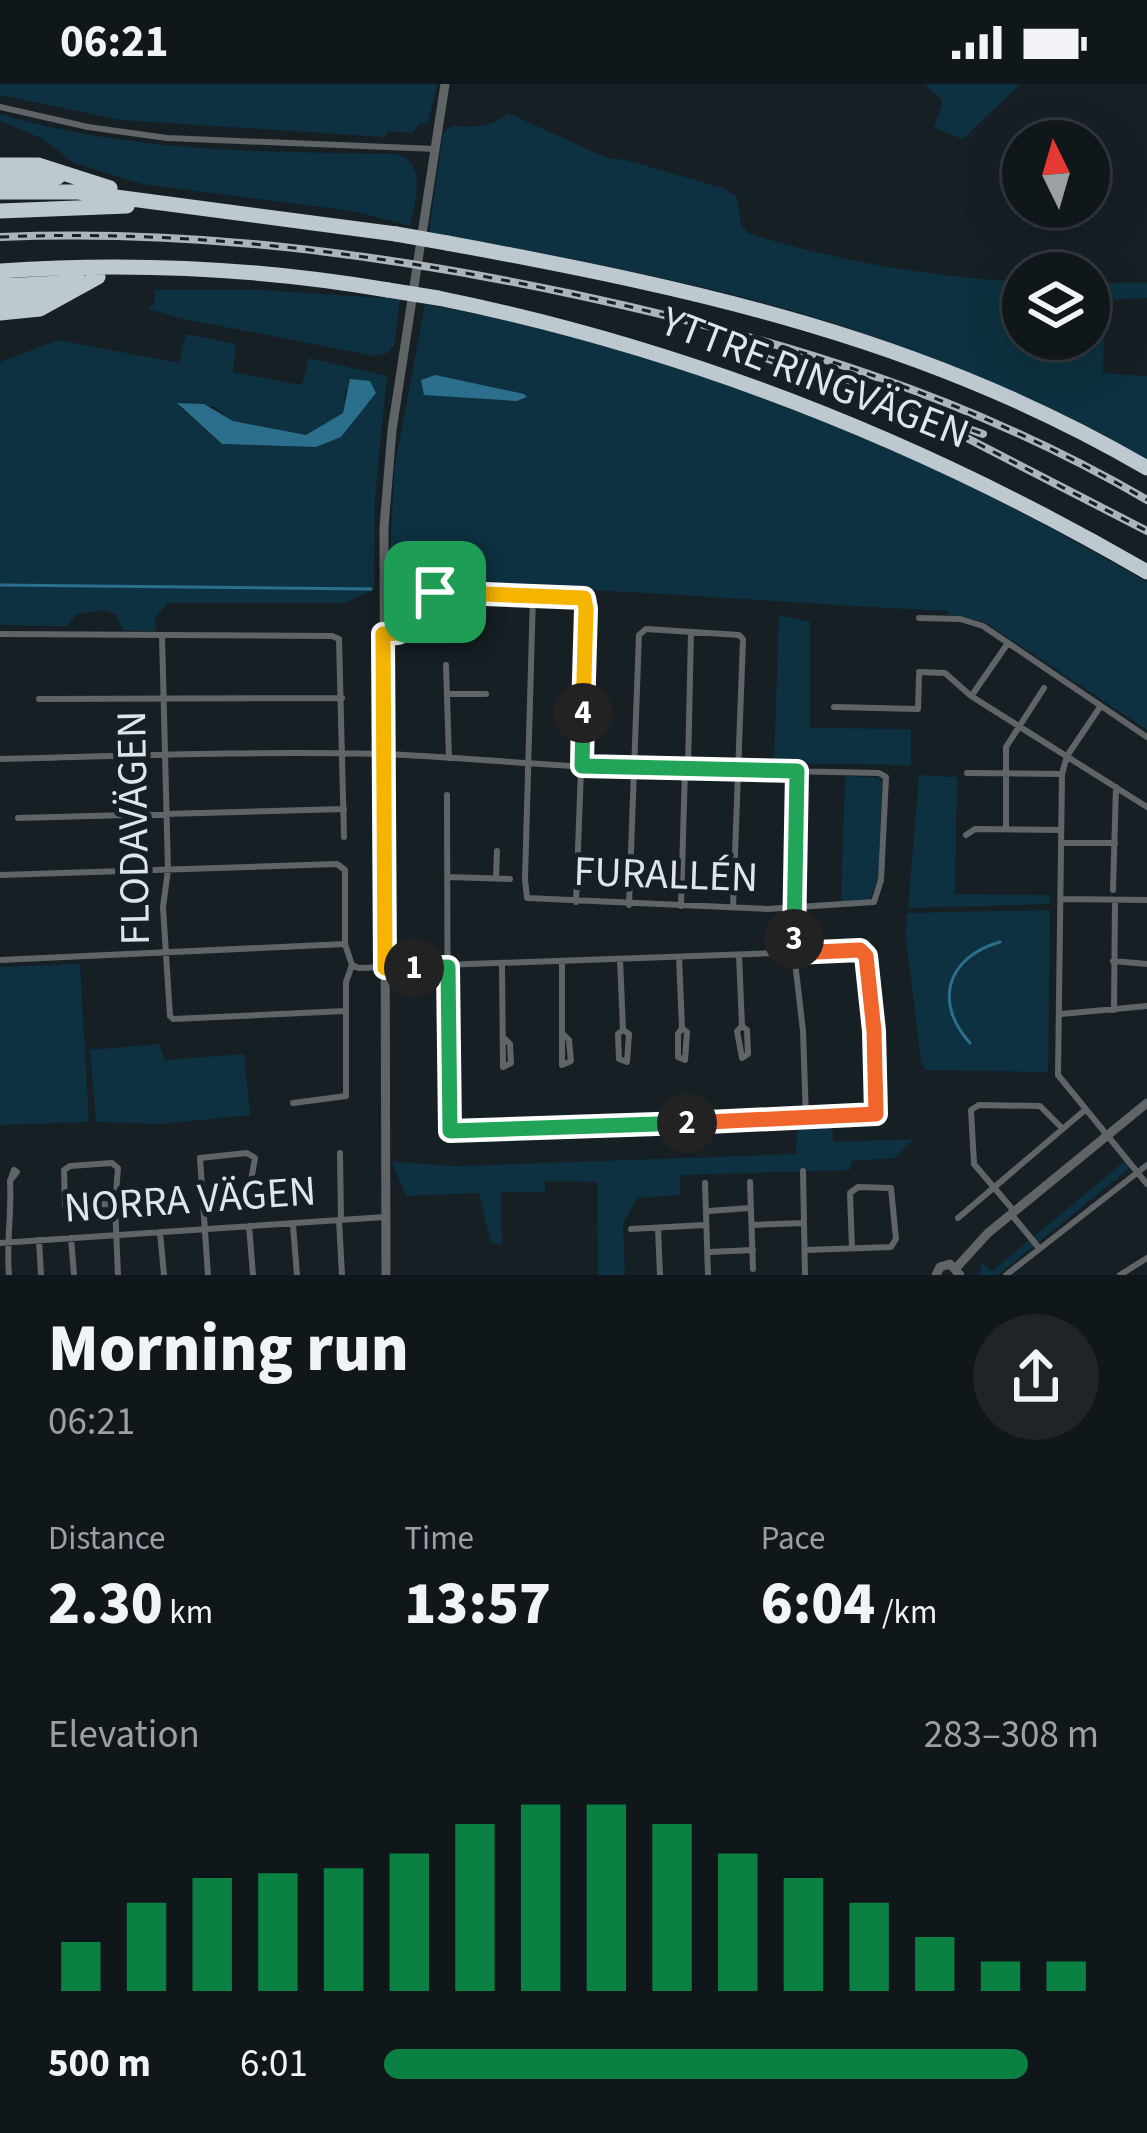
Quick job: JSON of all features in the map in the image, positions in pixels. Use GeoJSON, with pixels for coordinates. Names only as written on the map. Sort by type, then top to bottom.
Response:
{"type":"FeatureCollection","features":[{"type":"Feature","properties":{"kind":"highway"},"geometry":{"type":"LineString","coordinates":[[0,189],[25,163],[79,178],[102,195]]}},
{"type":"Feature","properties":{"kind":"highway"},"geometry":{"type":"LineString","coordinates":[[0,189],[79,178]]}},
{"type":"Feature","properties":{"kind":"highway"},"geometry":{"type":"LineString","coordinates":[[0,189],[102,195]]}},
{"type":"Feature","properties":{"kind":"highway"},"geometry":{"type":"LineString","coordinates":[[0,189],[102,195]]}},
{"type":"Feature","properties":{"kind":"highway","name":"YTTRE RINGVÄGEN"},"geometry":{"type":"LineString","coordinates":[[102,195],[397,234],[709,294],[835,330],[983,386],[1147,468]]}},
{"type":"Feature","properties":{"kind":"highway","name":"YTTRE RINGVÄGEN"},"geometry":{"type":"LineString","coordinates":[[94,275],[255,272],[438,298],[597,334],[807,405],[951,467],[1147,572]]}},
{"type":"Feature","properties":{"kind":"highway"},"geometry":{"type":"LineString","coordinates":[[2,289],[94,275]]}},
{"type":"Feature","properties":{"kind":"highway"},"geometry":{"type":"LineString","coordinates":[[2,289],[94,275]]}},
{"type":"Feature","properties":{"kind":"highway"},"geometry":{"type":"LineString","coordinates":[[2,289],[60,298],[94,275]]}},
{"type":"Feature","properties":{"kind":"street"},"geometry":{"type":"LineString","coordinates":[[386,1275],[383,582],[392,430],[448,84]]}},
{"type":"Feature","properties":{"kind":"street"},"geometry":{"type":"LineString","coordinates":[[0,106],[166,138],[436,149]]}},
{"type":"Feature","properties":{"kind":"street"},"geometry":{"type":"LineString","coordinates":[[383,634],[398,633],[404,619],[431,593],[584,598],[577,902]]}},
{"type":"Feature","properties":{"kind":"street"},"geometry":{"type":"LineString","coordinates":[[529,763],[533,596]]}},
{"type":"Feature","properties":{"kind":"street"},"geometry":{"type":"LineString","coordinates":[[919,618],[960,619],[983,626],[1147,737]]}},
{"type":"Feature","properties":{"kind":"street"},"geometry":{"type":"LineString","coordinates":[[629,904],[639,634],[646,629],[743,639],[733,908]]}},
{"type":"Feature","properties":{"kind":"street"},"geometry":{"type":"LineString","coordinates":[[681,906],[691,632]]}},
{"type":"Feature","properties":{"kind":"street"},"geometry":{"type":"LineString","coordinates":[[0,634],[332,636],[341,644],[344,837]]}},
{"type":"Feature","properties":{"kind":"street","name":"FLODAVÄGEN"},"geometry":{"type":"LineString","coordinates":[[162,635],[169,1011],[173,1019],[345,1010]]}},
{"type":"Feature","properties":{"kind":"street"},"geometry":{"type":"LineString","coordinates":[[971,696],[1008,643]]}},
{"type":"Feature","properties":{"kind":"street"},"geometry":{"type":"LineString","coordinates":[[446,665],[449,758]]}},
{"type":"Feature","properties":{"kind":"street"},"geometry":{"type":"LineString","coordinates":[[834,707],[918,709],[919,674],[945,673],[971,696],[1147,807]]}},
{"type":"Feature","properties":{"kind":"street"},"geometry":{"type":"LineString","coordinates":[[1006,830],[1006,747],[1044,688]]}},
{"type":"Feature","properties":{"kind":"street"},"geometry":{"type":"LineString","coordinates":[[448,694],[486,694]]}},
{"type":"Feature","properties":{"kind":"street"},"geometry":{"type":"LineString","coordinates":[[39,699],[342,698]]}},
{"type":"Feature","properties":{"kind":"street"},"geometry":{"type":"LineString","coordinates":[[1100,707],[1067,756],[1062,774],[1058,1075],[1147,1184]]}},
{"type":"Feature","properties":{"kind":"street"},"geometry":{"type":"LineString","coordinates":[[0,759],[382,754],[582,766],[797,771],[794,953],[806,1118]]}},
{"type":"Feature","properties":{"kind":"street","name":"FURALLÉN"},"geometry":{"type":"LineString","coordinates":[[529,763],[527,898],[794,909],[874,902],[881,880],[886,778],[879,773],[797,771]]}},
{"type":"Feature","properties":{"kind":"street"},"geometry":{"type":"LineString","coordinates":[[968,773],[1062,774]]}},
{"type":"Feature","properties":{"kind":"street"},"geometry":{"type":"LineString","coordinates":[[1114,1010],[1116,787]]}},
{"type":"Feature","properties":{"kind":"street"},"geometry":{"type":"LineString","coordinates":[[352,964],[448,967],[860,950],[866,956],[878,1110],[870,1115],[454,1132],[448,1127],[448,967],[448,877],[447,795]]}},
{"type":"Feature","properties":{"kind":"street"},"geometry":{"type":"LineString","coordinates":[[17,818],[344,809]]}},
{"type":"Feature","properties":{"kind":"street"},"geometry":{"type":"LineString","coordinates":[[966,835],[975,829],[1061,830]]}},
{"type":"Feature","properties":{"kind":"street"},"geometry":{"type":"LineString","coordinates":[[1061,843],[1114,843]]}},
{"type":"Feature","properties":{"kind":"street"},"geometry":{"type":"LineString","coordinates":[[496,878],[497,850]]}},
{"type":"Feature","properties":{"kind":"street"},"geometry":{"type":"LineString","coordinates":[[0,875],[337,864],[345,870],[345,944],[352,964],[345,1010],[346,1096],[292,1103]]}},
{"type":"Feature","properties":{"kind":"street"},"geometry":{"type":"LineString","coordinates":[[448,877],[510,879]]}},
{"type":"Feature","properties":{"kind":"street"},"geometry":{"type":"LineString","coordinates":[[1062,899],[1114,895],[1147,900]]}},
{"type":"Feature","properties":{"kind":"street"},"geometry":{"type":"LineString","coordinates":[[0,960],[345,944]]}},
{"type":"Feature","properties":{"kind":"street"},"geometry":{"type":"LineString","coordinates":[[739,955],[742,1026]]}},
{"type":"Feature","properties":{"kind":"street"},"geometry":{"type":"LineString","coordinates":[[679,957],[682,1028]]}},
{"type":"Feature","properties":{"kind":"street"},"geometry":{"type":"LineString","coordinates":[[620,959],[623,1030]]}},
{"type":"Feature","properties":{"kind":"street"},"geometry":{"type":"LineString","coordinates":[[1113,961],[1147,964]]}},
{"type":"Feature","properties":{"kind":"street"},"geometry":{"type":"LineString","coordinates":[[562,962],[564,1035]]}},
{"type":"Feature","properties":{"kind":"street"},"geometry":{"type":"LineString","coordinates":[[502,965],[504,1038]]}},
{"type":"Feature","properties":{"kind":"street"},"geometry":{"type":"LineString","coordinates":[[1061,1014],[1147,1006]]}},
{"type":"Feature","properties":{"kind":"street"},"geometry":{"type":"LineString","coordinates":[[623,1030],[629,1034],[627,1062],[619,1059],[618,1034],[623,1030]]}},
{"type":"Feature","properties":{"kind":"street"},"geometry":{"type":"LineString","coordinates":[[936,1275],[943,1265],[958,1271],[1012,1213],[1147,1102]]}},
{"type":"Feature","properties":{"kind":"street"},"geometry":{"type":"LineString","coordinates":[[1040,1248],[974,1164],[974,1107],[1040,1106],[1064,1129]]}},
{"type":"Feature","properties":{"kind":"street"},"geometry":{"type":"LineString","coordinates":[[958,1218],[1085,1110]]}},
{"type":"Feature","properties":{"kind":"street"},"geometry":{"type":"LineString","coordinates":[[202,1197],[249,1192],[255,1158],[247,1153],[200,1158],[202,1197],[204,1229],[208,1275]]}},
{"type":"Feature","properties":{"kind":"street"},"geometry":{"type":"LineString","coordinates":[[340,1154],[342,1275]]}},
{"type":"Feature","properties":{"kind":"street"},"geometry":{"type":"LineString","coordinates":[[115,1204],[65,1205],[64,1170],[116,1164],[118,1275]]}},
{"type":"Feature","properties":{"kind":"street"},"geometry":{"type":"LineString","coordinates":[[1006,1275],[1147,1165]]}},
{"type":"Feature","properties":{"kind":"street"},"geometry":{"type":"LineString","coordinates":[[803,1171],[805,1275]]}},
{"type":"Feature","properties":{"kind":"street"},"geometry":{"type":"LineString","coordinates":[[9,1275],[3,1243],[11,1212],[10,1181]]}},
{"type":"Feature","properties":{"kind":"street"},"geometry":{"type":"LineString","coordinates":[[750,1182],[753,1269]]}},
{"type":"Feature","properties":{"kind":"street"},"geometry":{"type":"LineString","coordinates":[[705,1184],[708,1275]]}},
{"type":"Feature","properties":{"kind":"street"},"geometry":{"type":"LineString","coordinates":[[806,1250],[852,1249],[894,1245],[891,1188],[858,1187],[850,1193],[852,1249]]}},
{"type":"Feature","properties":{"kind":"street"},"geometry":{"type":"LineString","coordinates":[[709,1211],[750,1208]]}},
{"type":"Feature","properties":{"kind":"street","name":"NORRA VÄGEN"},"geometry":{"type":"LineString","coordinates":[[3,1243],[385,1217]]}},
{"type":"Feature","properties":{"kind":"street"},"geometry":{"type":"LineString","coordinates":[[292,1223],[297,1275]]}},
{"type":"Feature","properties":{"kind":"street"},"geometry":{"type":"LineString","coordinates":[[752,1226],[804,1223]]}},
{"type":"Feature","properties":{"kind":"street"},"geometry":{"type":"LineString","coordinates":[[631,1229],[707,1225]]}},
{"type":"Feature","properties":{"kind":"street"},"geometry":{"type":"LineString","coordinates":[[249,1226],[253,1275]]}},
{"type":"Feature","properties":{"kind":"street"},"geometry":{"type":"LineString","coordinates":[[658,1228],[660,1275]]}},
{"type":"Feature","properties":{"kind":"street"},"geometry":{"type":"LineString","coordinates":[[160,1232],[164,1275]]}},
{"type":"Feature","properties":{"kind":"street"},"geometry":{"type":"LineString","coordinates":[[71,1238],[74,1275]]}},
{"type":"Feature","properties":{"kind":"street"},"geometry":{"type":"LineString","coordinates":[[39,1240],[41,1275]]}},
{"type":"Feature","properties":{"kind":"street"},"geometry":{"type":"LineString","coordinates":[[710,1252],[753,1250]]}},
{"type":"Feature","properties":{"kind":"street"},"geometry":{"type":"LineString","coordinates":[[1120,1275],[1147,1258]]}},
{"type":"Feature","properties":{"kind":"shaded area"},"geometry":{"type":"Polygon","coordinates":[[[0,84],[437,84],[428,124],[420,123],[412,133],[388,131],[385,137],[121,120],[0,95],[0,84]]]}},
{"type":"Feature","properties":{"kind":"shaded area"},"geometry":{"type":"Polygon","coordinates":[[[924,84],[1020,84],[963,139],[934,128],[943,101],[924,84]]]}},
{"type":"Feature","properties":{"kind":"shaded area"},"geometry":{"type":"Polygon","coordinates":[[[508,113],[607,158],[723,188],[737,197],[741,224],[748,233],[884,266],[1002,280],[1002,360],[1103,360],[1103,373],[1147,376],[1147,460],[983,380],[826,321],[657,277],[429,232],[443,133],[452,126],[489,124],[508,113]]]}},
{"type":"Feature","properties":{"kind":"shaded area"},"geometry":{"type":"Polygon","coordinates":[[[0,114],[146,143],[396,154],[416,174],[410,226],[352,211],[142,184],[74,163],[41,138],[0,121],[0,114]]]}},
{"type":"Feature","properties":{"kind":"shaded area"},"geometry":{"type":"Polygon","coordinates":[[[1110,283],[1147,283],[1147,298],[1110,300],[1110,283]]]}},
{"type":"Feature","properties":{"kind":"shaded area"},"geometry":{"type":"Polygon","coordinates":[[[155,290],[261,290],[400,299],[394,345],[388,353],[374,356],[179,318],[148,309],[155,290]]]}},
{"type":"Feature","properties":{"kind":"shaded area"},"geometry":{"type":"Polygon","coordinates":[[[425,304],[609,346],[788,405],[966,484],[1147,582],[1147,730],[985,622],[948,615],[948,611],[599,591],[389,587],[394,471],[425,304]]]}},
{"type":"Feature","properties":{"kind":"shaded area"},"geometry":{"type":"Polygon","coordinates":[[[186,334],[236,344],[233,372],[302,385],[309,358],[387,376],[375,498],[374,590],[344,603],[168,603],[155,617],[156,631],[123,630],[116,614],[103,610],[76,614],[68,626],[0,625],[0,362],[58,340],[179,363],[186,334]],[[346,389],[343,413],[306,435],[233,421],[214,407],[179,402],[179,406],[221,444],[316,447],[372,400],[346,389]]]}},
{"type":"Feature","properties":{"kind":"shaded area"},"geometry":{"type":"Polygon","coordinates":[[[779,615],[810,622],[810,728],[911,729],[911,765],[774,763],[779,615]]]}},
{"type":"Feature","properties":{"kind":"shaded area"},"geometry":{"type":"Polygon","coordinates":[[[919,775],[957,777],[955,894],[1049,895],[1050,904],[908,908],[919,775]]]}},
{"type":"Feature","properties":{"kind":"shaded area"},"geometry":{"type":"Polygon","coordinates":[[[845,776],[882,781],[878,880],[869,901],[841,902],[845,776]]]}},
{"type":"Feature","properties":{"kind":"shaded area"},"geometry":{"type":"Polygon","coordinates":[[[1050,910],[1048,1072],[925,1070],[906,937],[907,913],[1050,910]]]}},
{"type":"Feature","properties":{"kind":"shaded area"},"geometry":{"type":"Polygon","coordinates":[[[80,964],[89,1122],[0,1125],[0,967],[80,964]]]}},
{"type":"Feature","properties":{"kind":"shaded area"},"geometry":{"type":"Polygon","coordinates":[[[159,1044],[165,1060],[244,1054],[250,1115],[161,1124],[96,1122],[90,1050],[159,1044]]]}},
{"type":"Feature","properties":{"kind":"shaded area"},"geometry":{"type":"Polygon","coordinates":[[[832,1120],[833,1142],[914,1139],[895,1158],[851,1161],[850,1170],[680,1175],[680,1195],[638,1198],[623,1223],[625,1275],[598,1275],[597,1182],[545,1181],[545,1192],[501,1192],[502,1244],[491,1243],[479,1193],[406,1196],[392,1162],[460,1166],[796,1154],[797,1122],[832,1120]]]}},
{"type":"Feature","properties":{"kind":"shaded area"},"geometry":{"type":"Polygon","coordinates":[[[1125,1161],[1131,1167],[998,1275],[979,1275],[982,1263],[992,1271],[1125,1161]]]}},
{"type":"Feature","properties":{"kind":"water"},"geometry":{"type":"Polygon","coordinates":[[[435,375],[527,397],[517,401],[424,395],[421,380],[435,375]]]}},
{"type":"Feature","properties":{"kind":"water"},"geometry":{"type":"Polygon","coordinates":[[[350,379],[370,381],[376,393],[341,437],[316,447],[222,444],[177,403],[204,404],[233,421],[306,435],[343,413],[350,379]]]}},
{"type":"Feature","properties":{"kind":"waterway"},"geometry":{"type":"LineString","coordinates":[[0,585],[371,589]]}},
{"type":"Feature","properties":{"kind":"waterway"},"geometry":{"type":"LineString","coordinates":[[970,1043],[952,1012],[951,983],[968,958],[1000,942]]}},
{"type":"Feature","properties":{"kind":"railway"},"geometry":{"type":"LineString","coordinates":[[0,237],[146,237],[290,248],[433,268],[652,312],[798,351],[941,401],[1080,463],[1147,500]]}},
{"type":"Feature","properties":{"kind":"railway"},"geometry":{"type":"LineString","coordinates":[[734,347],[983,434]]}},
{"type":"Feature","properties":{"kind":"railway"},"geometry":{"type":"LineString","coordinates":[[961,435],[1147,531]]}},
{"type":"Feature","properties":{"kind":"route"},"geometry":{"type":"LineString","coordinates":[[435,592],[584,598],[582,766],[797,771],[794,953],[860,950],[866,956],[876,1114],[450,1131],[448,967],[385,968],[383,634],[398,633],[425,595],[435,592]]}}]}
